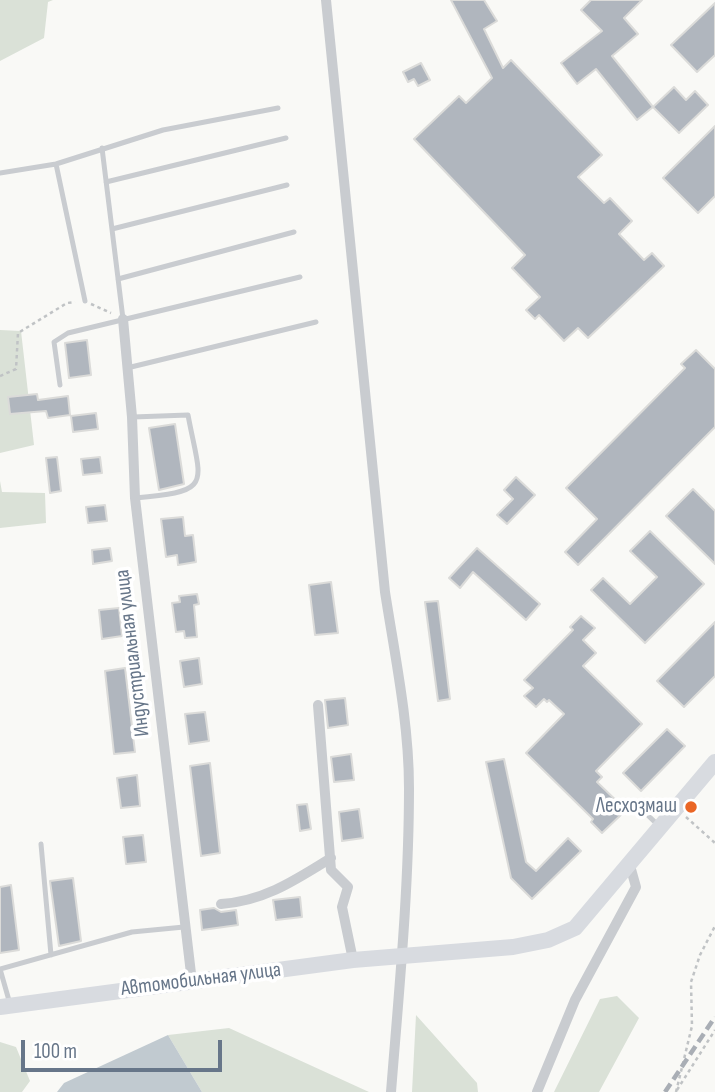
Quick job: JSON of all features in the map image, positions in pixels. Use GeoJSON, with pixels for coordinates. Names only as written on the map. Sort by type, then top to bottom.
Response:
{"type":"FeatureCollection","features":[{"type":"Feature","properties":{"kind":"street"},"geometry":{"type":"LineString","coordinates":[[326,0],[385,592],[399,682],[409,786],[402,957],[391,1092]]}},
{"type":"Feature","properties":{"kind":"street","name":"Индустриальная улица"},"geometry":{"type":"LineString","coordinates":[[123,319],[132,417],[135,498],[192,982]]}},
{"type":"Feature","properties":{"kind":"street"},"geometry":{"type":"LineString","coordinates":[[318,705],[331,870],[348,887],[342,907],[353,960]]}},
{"type":"Feature","properties":{"kind":"street","name":"Автомобильная улица"},"geometry":{"type":"LineString","coordinates":[[5,1006],[353,960],[513,947],[548,940],[575,928],[715,762]]}},
{"type":"Feature","properties":{"kind":"street"},"geometry":{"type":"LineString","coordinates":[[221,904],[240,903],[274,893],[331,858]]}},
{"type":"Feature","properties":{"kind":"street"},"geometry":{"type":"LineString","coordinates":[[537,1092],[575,1000],[636,887],[629,862]]}},
{"type":"Feature","properties":{"kind":"lane"},"geometry":{"type":"LineString","coordinates":[[0,173],[56,164],[163,130],[278,108]]}},
{"type":"Feature","properties":{"kind":"lane"},"geometry":{"type":"LineString","coordinates":[[106,182],[286,138]]}},
{"type":"Feature","properties":{"kind":"lane"},"geometry":{"type":"LineString","coordinates":[[102,148],[123,319]]}},
{"type":"Feature","properties":{"kind":"lane"},"geometry":{"type":"LineString","coordinates":[[56,164],[85,301]]}},
{"type":"Feature","properties":{"kind":"lane"},"geometry":{"type":"LineString","coordinates":[[112,229],[287,185]]}},
{"type":"Feature","properties":{"kind":"lane"},"geometry":{"type":"LineString","coordinates":[[118,279],[294,232]]}},
{"type":"Feature","properties":{"kind":"lane"},"geometry":{"type":"LineString","coordinates":[[60,384],[54,342],[68,333],[300,277]]}},
{"type":"Feature","properties":{"kind":"lane"},"geometry":{"type":"LineString","coordinates":[[127,368],[316,322]]}},
{"type":"Feature","properties":{"kind":"lane"},"geometry":{"type":"LineString","coordinates":[[132,417],[188,415],[200,475],[194,487],[179,494],[135,498]]}},
{"type":"Feature","properties":{"kind":"lane"},"geometry":{"type":"LineString","coordinates":[[634,802],[659,827]]}},
{"type":"Feature","properties":{"kind":"lane"},"geometry":{"type":"LineString","coordinates":[[41,844],[51,955]]}},
{"type":"Feature","properties":{"kind":"lane"},"geometry":{"type":"LineString","coordinates":[[5,1006],[0,969],[132,932],[184,927]]}},
{"type":"Feature","properties":{"kind":"path"},"geometry":{"type":"LineString","coordinates":[[0,376],[16,369],[18,334],[67,303],[85,301],[123,319]]}},
{"type":"Feature","properties":{"kind":"path"},"geometry":{"type":"LineString","coordinates":[[676,808],[715,843]]}},
{"type":"Feature","properties":{"kind":"path"},"geometry":{"type":"LineString","coordinates":[[676,1092],[692,1026],[691,982],[700,955],[715,926]]}},
{"type":"Feature","properties":{"kind":"path"},"geometry":{"type":"LineString","coordinates":[[676,1092],[715,1030]]}},
{"type":"Feature","properties":{"kind":"shaded area"},"geometry":{"type":"Polygon","coordinates":[[[0,0],[53,0],[48,2],[44,38],[0,61],[0,0]]]}},
{"type":"Feature","properties":{"kind":"shaded area"},"geometry":{"type":"Polygon","coordinates":[[[0,330],[21,331],[34,445],[0,453],[0,330]]]}},
{"type":"Feature","properties":{"kind":"shaded area"},"geometry":{"type":"Polygon","coordinates":[[[0,481],[2,492],[45,493],[46,523],[0,528],[0,481]]]}},
{"type":"Feature","properties":{"kind":"shaded area"},"geometry":{"type":"Polygon","coordinates":[[[617,996],[639,1018],[599,1092],[554,1092],[600,999],[617,996]]]}},
{"type":"Feature","properties":{"kind":"shaded area"},"geometry":{"type":"Polygon","coordinates":[[[416,1015],[477,1083],[478,1092],[412,1092],[416,1015]]]}},
{"type":"Feature","properties":{"kind":"shaded area"},"geometry":{"type":"Polygon","coordinates":[[[229,1028],[369,1092],[202,1092],[168,1035],[229,1028]]]}},
{"type":"Feature","properties":{"kind":"shaded area"},"geometry":{"type":"Polygon","coordinates":[[[168,1035],[202,1092],[57,1092],[64,1083],[168,1035]]]}},
{"type":"Feature","properties":{"kind":"shaded area"},"geometry":{"type":"Polygon","coordinates":[[[0,1042],[16,1047],[30,1081],[22,1092],[0,1092],[0,1042]]]}},
{"type":"Feature","properties":{"kind":"building"},"geometry":{"type":"Polygon","coordinates":[[[451,0],[484,0],[497,21],[484,29],[503,68],[511,60],[602,155],[578,177],[604,203],[610,198],[632,221],[619,234],[644,260],[652,253],[664,266],[588,338],[578,328],[564,341],[539,315],[535,319],[526,310],[540,297],[512,268],[525,255],[414,139],[459,96],[466,103],[492,78],[451,0]]]}},
{"type":"Feature","properties":{"kind":"building"},"geometry":{"type":"Polygon","coordinates":[[[591,0],[642,0],[624,18],[638,34],[612,56],[653,107],[637,120],[596,69],[577,84],[561,63],[602,31],[581,10],[591,0]]]}},
{"type":"Feature","properties":{"kind":"building"},"geometry":{"type":"Polygon","coordinates":[[[715,3],[715,55],[697,72],[671,45],[715,3]]]}},
{"type":"Feature","properties":{"kind":"building"},"geometry":{"type":"Polygon","coordinates":[[[421,63],[430,80],[418,86],[414,79],[408,82],[403,72],[421,63]]]}},
{"type":"Feature","properties":{"kind":"building"},"geometry":{"type":"Polygon","coordinates":[[[674,87],[686,100],[695,91],[708,105],[679,133],[653,107],[674,87]]]}},
{"type":"Feature","properties":{"kind":"building"},"geometry":{"type":"Polygon","coordinates":[[[715,126],[715,196],[698,213],[663,178],[715,126]]]}},
{"type":"Feature","properties":{"kind":"building"},"geometry":{"type":"Polygon","coordinates":[[[87,340],[91,375],[69,378],[65,343],[87,340]]]}},
{"type":"Feature","properties":{"kind":"building"},"geometry":{"type":"Polygon","coordinates":[[[696,350],[715,369],[715,427],[578,565],[565,552],[597,519],[566,488],[685,368],[681,364],[696,350]]]}},
{"type":"Feature","properties":{"kind":"building"},"geometry":{"type":"Polygon","coordinates":[[[37,394],[38,400],[68,396],[70,415],[48,418],[46,411],[10,414],[8,397],[37,394]]]}},
{"type":"Feature","properties":{"kind":"building"},"geometry":{"type":"Polygon","coordinates":[[[96,413],[98,429],[73,432],[71,416],[96,413]]]}},
{"type":"Feature","properties":{"kind":"building"},"geometry":{"type":"Polygon","coordinates":[[[175,424],[184,484],[159,490],[149,428],[175,424]]]}},
{"type":"Feature","properties":{"kind":"building"},"geometry":{"type":"Polygon","coordinates":[[[57,457],[61,491],[50,493],[46,458],[57,457]]]}},
{"type":"Feature","properties":{"kind":"building"},"geometry":{"type":"Polygon","coordinates":[[[100,457],[102,473],[83,475],[81,459],[100,457]]]}},
{"type":"Feature","properties":{"kind":"building"},"geometry":{"type":"Polygon","coordinates":[[[516,477],[535,495],[507,524],[497,515],[513,499],[504,490],[516,477]]]}},
{"type":"Feature","properties":{"kind":"building"},"geometry":{"type":"Polygon","coordinates":[[[693,489],[715,511],[715,564],[666,516],[693,489]]]}},
{"type":"Feature","properties":{"kind":"building"},"geometry":{"type":"Polygon","coordinates":[[[105,505],[107,521],[88,523],[86,507],[105,505]]]}},
{"type":"Feature","properties":{"kind":"building"},"geometry":{"type":"Polygon","coordinates":[[[183,517],[185,536],[193,535],[196,562],[178,565],[177,555],[166,557],[161,519],[183,517]]]}},
{"type":"Feature","properties":{"kind":"building"},"geometry":{"type":"Polygon","coordinates":[[[650,531],[704,584],[645,643],[591,590],[603,578],[630,604],[657,577],[630,551],[650,531]]]}},
{"type":"Feature","properties":{"kind":"building"},"geometry":{"type":"Polygon","coordinates":[[[110,548],[112,561],[93,564],[92,550],[110,548]]]}},
{"type":"Feature","properties":{"kind":"building"},"geometry":{"type":"Polygon","coordinates":[[[477,548],[540,604],[526,620],[473,572],[460,588],[449,578],[477,548]]]}},
{"type":"Feature","properties":{"kind":"building"},"geometry":{"type":"Polygon","coordinates":[[[331,582],[338,633],[315,635],[309,585],[331,582]]]}},
{"type":"Feature","properties":{"kind":"building"},"geometry":{"type":"Polygon","coordinates":[[[197,594],[199,604],[194,605],[197,637],[185,638],[184,631],[176,632],[172,603],[180,602],[179,596],[197,594]]]}},
{"type":"Feature","properties":{"kind":"building"},"geometry":{"type":"Polygon","coordinates":[[[438,601],[450,699],[438,701],[425,602],[438,601]]]}},
{"type":"Feature","properties":{"kind":"building"},"geometry":{"type":"Polygon","coordinates":[[[119,608],[122,636],[102,639],[99,610],[119,608]]]}},
{"type":"Feature","properties":{"kind":"building"},"geometry":{"type":"Polygon","coordinates":[[[581,616],[595,628],[583,640],[596,653],[583,666],[642,724],[596,771],[602,777],[597,782],[626,810],[602,833],[591,822],[593,819],[526,753],[564,714],[549,700],[547,702],[544,699],[536,707],[524,696],[533,688],[524,680],[573,630],[570,627],[581,616]]]}},
{"type":"Feature","properties":{"kind":"building"},"geometry":{"type":"Polygon","coordinates":[[[715,622],[715,676],[684,707],[657,681],[715,622]]]}},
{"type":"Feature","properties":{"kind":"building"},"geometry":{"type":"Polygon","coordinates":[[[199,658],[202,684],[184,687],[180,661],[199,658]]]}},
{"type":"Feature","properties":{"kind":"building"},"geometry":{"type":"Polygon","coordinates":[[[125,668],[135,752],[114,754],[105,671],[125,668]]]}},
{"type":"Feature","properties":{"kind":"building"},"geometry":{"type":"Polygon","coordinates":[[[345,698],[348,725],[328,728],[325,700],[345,698]]]}},
{"type":"Feature","properties":{"kind":"building"},"geometry":{"type":"Polygon","coordinates":[[[205,712],[209,741],[189,744],[185,714],[205,712]]]}},
{"type":"Feature","properties":{"kind":"building"},"geometry":{"type":"Polygon","coordinates":[[[667,729],[685,746],[641,791],[623,773],[667,729]]]}},
{"type":"Feature","properties":{"kind":"building"},"geometry":{"type":"Polygon","coordinates":[[[351,754],[354,780],[334,782],[331,757],[351,754]]]}},
{"type":"Feature","properties":{"kind":"building"},"geometry":{"type":"Polygon","coordinates":[[[504,759],[526,862],[536,871],[568,838],[581,851],[532,899],[511,878],[486,762],[504,759]]]}},
{"type":"Feature","properties":{"kind":"building"},"geometry":{"type":"Polygon","coordinates":[[[210,763],[220,853],[201,856],[190,766],[210,763]]]}},
{"type":"Feature","properties":{"kind":"building"},"geometry":{"type":"Polygon","coordinates":[[[137,775],[140,806],[121,808],[117,778],[137,775]]]}},
{"type":"Feature","properties":{"kind":"building"},"geometry":{"type":"Polygon","coordinates":[[[307,804],[311,829],[300,831],[297,805],[307,804]]]}},
{"type":"Feature","properties":{"kind":"building"},"geometry":{"type":"Polygon","coordinates":[[[359,809],[363,838],[342,841],[339,812],[359,809]]]}},
{"type":"Feature","properties":{"kind":"building"},"geometry":{"type":"Polygon","coordinates":[[[143,835],[146,862],[126,864],[123,837],[143,835]]]}},
{"type":"Feature","properties":{"kind":"building"},"geometry":{"type":"Polygon","coordinates":[[[73,878],[81,941],[59,946],[50,881],[73,878]]]}},
{"type":"Feature","properties":{"kind":"building"},"geometry":{"type":"Polygon","coordinates":[[[11,885],[19,950],[0,953],[0,887],[11,885]]]}},
{"type":"Feature","properties":{"kind":"building"},"geometry":{"type":"Polygon","coordinates":[[[300,897],[302,917],[276,920],[273,900],[300,897]]]}},
{"type":"Feature","properties":{"kind":"building"},"geometry":{"type":"Polygon","coordinates":[[[214,908],[221,912],[236,910],[238,925],[202,930],[200,910],[214,908]]]}},
{"type":"Feature","properties":{"kind":"railway"},"geometry":{"type":"LineString","coordinates":[[665,1092],[715,1017]]}},
{"type":"Feature","properties":{"kind":"place","name":"Лесхозмаш"},"geometry":{"type":"Point","coordinates":[691,807]}}]}
